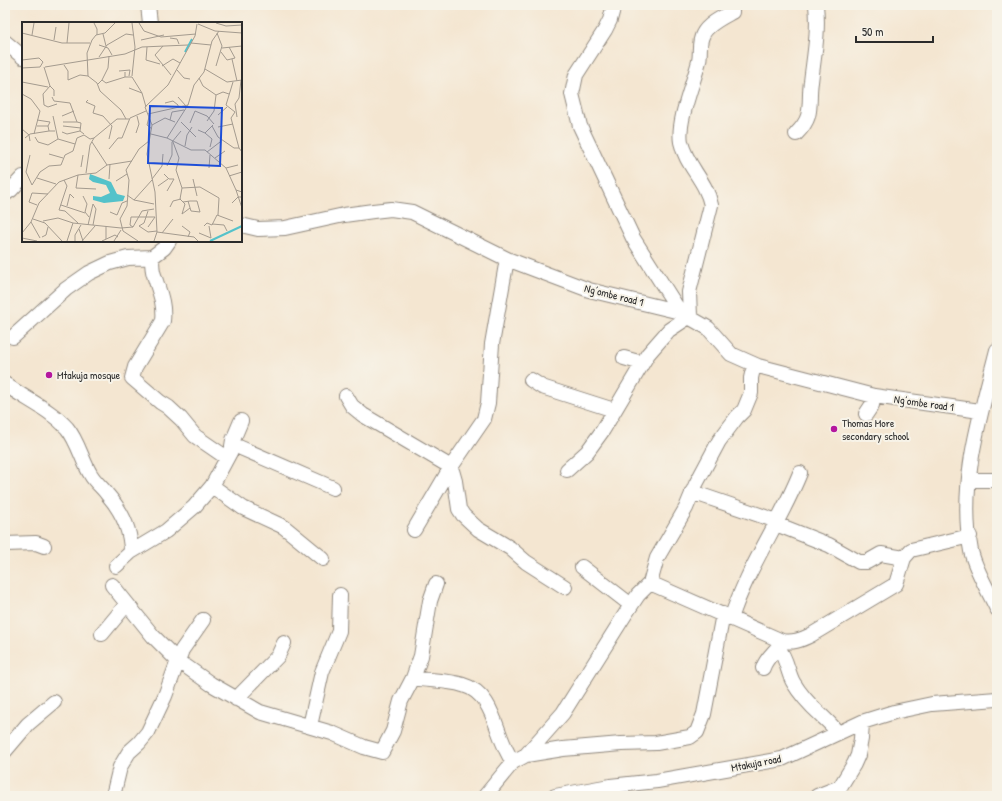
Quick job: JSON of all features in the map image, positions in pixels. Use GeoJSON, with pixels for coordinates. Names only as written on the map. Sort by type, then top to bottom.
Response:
{"type":"FeatureCollection","features":[{"type":"Feature","properties":{"kind":"street"},"geometry":{"type":"LineString","coordinates":[[148,5],[150,22]]}},
{"type":"Feature","properties":{"kind":"street"},"geometry":{"type":"LineString","coordinates":[[614,5],[608,25],[576,75],[572,94],[580,126],[633,238],[685,314]]}},
{"type":"Feature","properties":{"kind":"street"},"geometry":{"type":"LineString","coordinates":[[567,470],[587,452],[648,354],[685,314],[689,292],[711,206],[708,192],[688,160],[681,141],[682,128],[687,102],[700,59],[699,46],[703,34],[718,20],[732,12],[732,5]]}},
{"type":"Feature","properties":{"kind":"street"},"geometry":{"type":"LineString","coordinates":[[796,134],[802,128],[808,116],[817,39],[818,23],[816,5]]}},
{"type":"Feature","properties":{"kind":"street"},"geometry":{"type":"LineString","coordinates":[[5,42],[22,56]]}},
{"type":"Feature","properties":{"kind":"street"},"geometry":{"type":"LineString","coordinates":[[5,194],[22,178]]}},
{"type":"Feature","properties":{"kind":"street","name":"Ng’ombe road 1"},"geometry":{"type":"LineString","coordinates":[[242,225],[258,230],[285,228],[344,215],[391,208],[412,212],[507,259],[589,290],[685,314],[708,328],[731,354],[754,365],[874,396],[980,411]]}},
{"type":"Feature","properties":{"kind":"street"},"geometry":{"type":"LineString","coordinates":[[13,337],[66,289],[89,273],[110,263],[128,258],[152,257],[164,248],[168,242]]}},
{"type":"Feature","properties":{"kind":"street"},"geometry":{"type":"LineString","coordinates":[[152,257],[154,275],[160,290],[164,313],[163,321],[135,367],[132,378],[173,411],[195,436],[230,452]]}},
{"type":"Feature","properties":{"kind":"street"},"geometry":{"type":"LineString","coordinates":[[414,530],[451,467],[484,419],[488,403],[493,332],[507,259]]}},
{"type":"Feature","properties":{"kind":"street"},"geometry":{"type":"LineString","coordinates":[[997,350],[974,435],[968,498],[972,552],[997,609]]}},
{"type":"Feature","properties":{"kind":"street"},"geometry":{"type":"LineString","coordinates":[[624,358],[642,363]]}},
{"type":"Feature","properties":{"kind":"street"},"geometry":{"type":"LineString","coordinates":[[526,755],[563,713],[631,605],[650,583],[657,558],[686,508],[692,492],[720,441],[737,416],[744,410],[751,393],[751,378],[754,365]]}},
{"type":"Feature","properties":{"kind":"street"},"geometry":{"type":"LineString","coordinates":[[531,380],[542,387],[614,410]]}},
{"type":"Feature","properties":{"kind":"street"},"geometry":{"type":"LineString","coordinates":[[5,384],[43,407],[67,429],[91,476],[108,494],[124,519],[131,539],[131,552]]}},
{"type":"Feature","properties":{"kind":"street"},"geometry":{"type":"LineString","coordinates":[[346,396],[352,406],[364,415],[451,467],[455,481],[459,509],[463,515],[478,529],[510,548],[526,562],[565,587]]}},
{"type":"Feature","properties":{"kind":"street"},"geometry":{"type":"LineString","coordinates":[[866,414],[872,404],[874,396]]}},
{"type":"Feature","properties":{"kind":"street"},"geometry":{"type":"LineString","coordinates":[[116,566],[131,552],[170,528],[194,507],[212,486],[230,452],[241,421]]}},
{"type":"Feature","properties":{"kind":"street"},"geometry":{"type":"LineString","coordinates":[[230,452],[237,446],[333,488]]}},
{"type":"Feature","properties":{"kind":"street"},"geometry":{"type":"LineString","coordinates":[[486,796],[513,762],[526,755],[563,749],[621,744],[656,743],[690,737],[698,732],[704,714],[727,616],[789,500],[800,473]]}},
{"type":"Feature","properties":{"kind":"street"},"geometry":{"type":"LineString","coordinates":[[970,480],[997,480]]}},
{"type":"Feature","properties":{"kind":"street"},"geometry":{"type":"LineString","coordinates":[[212,486],[243,508],[284,527],[323,558]]}},
{"type":"Feature","properties":{"kind":"street"},"geometry":{"type":"LineString","coordinates":[[692,492],[777,523],[829,545],[859,562],[867,562],[881,554],[904,558]]}},
{"type":"Feature","properties":{"kind":"street"},"geometry":{"type":"LineString","coordinates":[[763,668],[765,660],[780,645],[800,641],[896,584],[904,558],[911,550],[970,536]]}},
{"type":"Feature","properties":{"kind":"street"},"geometry":{"type":"LineString","coordinates":[[5,544],[36,543],[44,546]]}},
{"type":"Feature","properties":{"kind":"street"},"geometry":{"type":"LineString","coordinates":[[582,567],[631,605]]}},
{"type":"Feature","properties":{"kind":"street"},"geometry":{"type":"LineString","coordinates":[[650,583],[727,616],[780,645],[798,689],[820,714],[834,727],[837,733]]}},
{"type":"Feature","properties":{"kind":"street"},"geometry":{"type":"LineString","coordinates":[[112,585],[126,605],[153,636],[178,660],[236,699],[260,712],[332,732],[364,747],[382,752],[394,731],[401,701],[413,678],[421,656],[430,601],[436,584]]}},
{"type":"Feature","properties":{"kind":"street"},"geometry":{"type":"LineString","coordinates":[[310,726],[322,672],[339,631],[340,595]]}},
{"type":"Feature","properties":{"kind":"street"},"geometry":{"type":"LineString","coordinates":[[102,634],[126,605]]}},
{"type":"Feature","properties":{"kind":"street"},"geometry":{"type":"LineString","coordinates":[[113,796],[120,767],[129,752],[148,732],[165,696],[178,660],[190,635],[203,620]]}},
{"type":"Feature","properties":{"kind":"street"},"geometry":{"type":"LineString","coordinates":[[236,699],[278,656],[284,643]]}},
{"type":"Feature","properties":{"kind":"street"},"geometry":{"type":"LineString","coordinates":[[413,678],[463,685],[481,694],[490,709],[505,752],[513,762]]}},
{"type":"Feature","properties":{"kind":"street","name":"Mtakuja road"},"geometry":{"type":"LineString","coordinates":[[555,796],[610,791],[657,781],[782,759],[862,722],[932,704],[997,699]]}},
{"type":"Feature","properties":{"kind":"street"},"geometry":{"type":"LineString","coordinates":[[5,751],[28,724],[54,702]]}},
{"type":"Feature","properties":{"kind":"street"},"geometry":{"type":"LineString","coordinates":[[817,796],[840,787],[854,764],[862,739],[862,722]]}},
{"type":"Feature","properties":{"kind":"place","name":"Mtakuja mosque"},"geometry":{"type":"Point","coordinates":[49,375]}},
{"type":"Feature","properties":{"kind":"place","name":"Thomas More secondary school"},"geometry":{"type":"Point","coordinates":[834,429]}}]}
